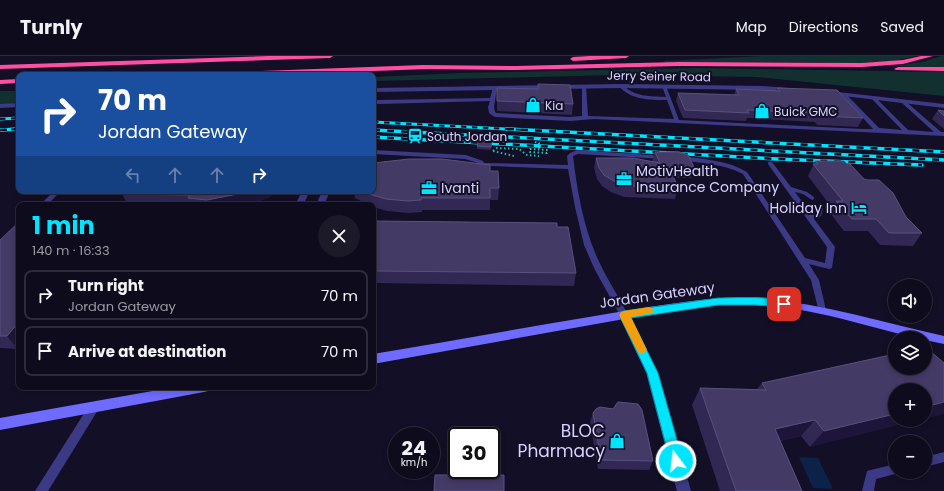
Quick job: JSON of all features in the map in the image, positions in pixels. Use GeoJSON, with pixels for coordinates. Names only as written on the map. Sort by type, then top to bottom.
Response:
{"type":"FeatureCollection","features":[{"type":"Feature","properties":{"kind":"highway"},"geometry":{"type":"LineString","coordinates":[[0,67],[330,56]]}},
{"type":"Feature","properties":{"kind":"highway"},"geometry":{"type":"LineString","coordinates":[[298,72],[423,68],[626,56]]}},
{"type":"Feature","properties":{"kind":"highway"},"geometry":{"type":"LineString","coordinates":[[423,68],[516,68],[679,64],[874,65],[904,62],[930,56]]}},
{"type":"Feature","properties":{"kind":"highway"},"geometry":{"type":"LineString","coordinates":[[777,65],[944,69]]}},
{"type":"Feature","properties":{"kind":"highway"},"geometry":{"type":"LineString","coordinates":[[0,82],[16,81]]}},
{"type":"Feature","properties":{"kind":"main road","name":"Jordan Gateway"},"geometry":{"type":"LineString","coordinates":[[376,358],[624,315],[699,303],[730,301],[774,303],[822,310],[944,340]]}},
{"type":"Feature","properties":{"kind":"main road"},"geometry":{"type":"LineString","coordinates":[[0,424],[188,390]]}},
{"type":"Feature","properties":{"kind":"street","name":"Jerry Seiner Road"},"geometry":{"type":"LineString","coordinates":[[376,91],[584,86],[664,86],[793,90]]}},
{"type":"Feature","properties":{"kind":"street"},"geometry":{"type":"LineString","coordinates":[[823,93],[845,94],[944,106]]}},
{"type":"Feature","properties":{"kind":"street"},"geometry":{"type":"LineString","coordinates":[[1,106],[16,105]]}},
{"type":"Feature","properties":{"kind":"street"},"geometry":{"type":"LineString","coordinates":[[624,315],[652,373],[684,491]]}},
{"type":"Feature","properties":{"kind":"lane"},"geometry":{"type":"LineString","coordinates":[[584,86],[585,118]]}},
{"type":"Feature","properties":{"kind":"lane"},"geometry":{"type":"LineString","coordinates":[[621,86],[625,92],[633,95],[669,99]]}},
{"type":"Feature","properties":{"kind":"lane"},"geometry":{"type":"LineString","coordinates":[[664,86],[677,121]]}},
{"type":"Feature","properties":{"kind":"lane"},"geometry":{"type":"LineString","coordinates":[[495,88],[491,111],[495,115],[570,119],[585,118],[677,121],[864,131],[877,130],[941,133]]}},
{"type":"Feature","properties":{"kind":"lane"},"geometry":{"type":"LineString","coordinates":[[845,94],[877,130]]}},
{"type":"Feature","properties":{"kind":"lane"},"geometry":{"type":"LineString","coordinates":[[874,98],[907,132]]}},
{"type":"Feature","properties":{"kind":"lane"},"geometry":{"type":"LineString","coordinates":[[376,102],[492,99]]}},
{"type":"Feature","properties":{"kind":"lane"},"geometry":{"type":"LineString","coordinates":[[904,102],[941,133]]}},
{"type":"Feature","properties":{"kind":"lane"},"geometry":{"type":"LineString","coordinates":[[376,152],[466,157],[488,164]]}},
{"type":"Feature","properties":{"kind":"lane"},"geometry":{"type":"LineString","coordinates":[[624,315],[591,254],[571,167],[570,156],[577,152],[672,158],[727,164],[746,173],[815,280],[822,310]]}},
{"type":"Feature","properties":{"kind":"lane"},"geometry":{"type":"LineString","coordinates":[[770,163],[831,247],[829,266],[802,260]]}},
{"type":"Feature","properties":{"kind":"lane"},"geometry":{"type":"LineString","coordinates":[[467,165],[488,164],[571,167]]}},
{"type":"Feature","properties":{"kind":"lane"},"geometry":{"type":"LineString","coordinates":[[788,188],[805,193],[812,198]]}},
{"type":"Feature","properties":{"kind":"lane"},"geometry":{"type":"LineString","coordinates":[[46,202],[55,194]]}},
{"type":"Feature","properties":{"kind":"lane"},"geometry":{"type":"LineString","coordinates":[[810,218],[819,215],[820,209]]}},
{"type":"Feature","properties":{"kind":"lane"},"geometry":{"type":"LineString","coordinates":[[42,491],[94,407]]}},
{"type":"Feature","properties":{"kind":"lane"},"geometry":{"type":"LineString","coordinates":[[932,460],[944,457]]}},
{"type":"Feature","properties":{"kind":"lane"},"geometry":{"type":"LineString","coordinates":[[868,491],[871,475],[888,471]]}},
{"type":"Feature","properties":{"kind":"path"},"geometry":{"type":"LineString","coordinates":[[535,142],[539,143],[539,150]]}},
{"type":"Feature","properties":{"kind":"path"},"geometry":{"type":"LineString","coordinates":[[519,157],[493,151],[496,148],[519,149],[527,155],[538,156]]}},
{"type":"Feature","properties":{"kind":"path"},"geometry":{"type":"LineString","coordinates":[[530,150],[539,150],[547,150],[547,153],[530,152],[530,150]]}},
{"type":"Feature","properties":{"kind":"green space"},"geometry":{"type":"Polygon","coordinates":[[[762,56],[916,56],[876,63],[666,63],[663,61],[762,56]]]}},
{"type":"Feature","properties":{"kind":"green space"},"geometry":{"type":"Polygon","coordinates":[[[944,56],[944,68],[895,66],[922,62],[944,56]]]}},
{"type":"Feature","properties":{"kind":"green space"},"geometry":{"type":"Polygon","coordinates":[[[696,68],[944,72],[944,96],[756,77],[614,75],[376,81],[376,77],[460,73],[696,68]]]}},
{"type":"Feature","properties":{"kind":"green space"},"geometry":{"type":"Polygon","coordinates":[[[0,91],[16,91],[16,102],[11,104],[0,104],[0,91]]]}},
{"type":"Feature","properties":{"kind":"water"},"geometry":{"type":"Polygon","coordinates":[[[799,457],[818,458],[833,489],[813,488],[799,457]]]}},
{"type":"Feature","properties":{"kind":"building"},"geometry":{"type":"Polygon","coordinates":[[[538,84],[570,85],[573,104],[497,101],[497,88],[538,89],[538,84]]]}},
{"type":"Feature","properties":{"kind":"building"},"geometry":{"type":"Polygon","coordinates":[[[777,88],[837,90],[863,118],[821,116],[819,113],[747,110],[749,113],[685,110],[678,93],[739,95],[736,89],[780,91],[777,88]]]}},
{"type":"Feature","properties":{"kind":"building"},"geometry":{"type":"Polygon","coordinates":[[[938,110],[944,111],[944,116],[938,110]]]}},
{"type":"Feature","properties":{"kind":"building"},"geometry":{"type":"Polygon","coordinates":[[[480,134],[493,135],[491,147],[477,146],[480,134]]]}},
{"type":"Feature","properties":{"kind":"building"},"geometry":{"type":"Polygon","coordinates":[[[655,152],[679,152],[688,155],[694,167],[669,167],[678,187],[627,186],[604,175],[599,168],[596,158],[633,158],[660,163],[655,152]]]}},
{"type":"Feature","properties":{"kind":"building"},"geometry":{"type":"Polygon","coordinates":[[[409,159],[442,159],[490,165],[490,171],[498,171],[499,188],[490,188],[490,198],[421,198],[421,200],[408,201],[386,199],[369,194],[376,194],[376,163],[409,159]]]}},
{"type":"Feature","properties":{"kind":"building"},"geometry":{"type":"Polygon","coordinates":[[[815,161],[844,161],[847,164],[850,164],[864,179],[879,180],[893,193],[906,217],[922,233],[889,233],[876,219],[852,219],[836,201],[843,201],[813,164],[818,164],[815,161]]]}},
{"type":"Feature","properties":{"kind":"building"},"geometry":{"type":"Polygon","coordinates":[[[122,194],[238,194],[207,200],[188,198],[190,195],[122,194]]]}},
{"type":"Feature","properties":{"kind":"building"},"geometry":{"type":"Polygon","coordinates":[[[376,221],[557,223],[557,227],[568,227],[576,273],[376,271],[376,221]]]}},
{"type":"Feature","properties":{"kind":"building"},"geometry":{"type":"Polygon","coordinates":[[[16,225],[16,326],[7,336],[0,336],[0,240],[16,225]]]}},
{"type":"Feature","properties":{"kind":"building"},"geometry":{"type":"Polygon","coordinates":[[[932,353],[944,363],[944,402],[932,405],[932,383],[888,383],[888,416],[824,431],[815,420],[775,429],[802,491],[736,491],[700,388],[766,390],[762,383],[888,356],[888,375],[932,375],[932,353]]]}},
{"type":"Feature","properties":{"kind":"building"},"geometry":{"type":"Polygon","coordinates":[[[618,402],[638,404],[642,410],[653,461],[601,460],[593,413],[600,407],[613,409],[618,402]]]}},
{"type":"Feature","properties":{"kind":"building"},"geometry":{"type":"Polygon","coordinates":[[[440,475],[448,475],[448,479],[500,479],[500,475],[504,475],[504,491],[434,491],[435,479],[440,479],[440,475]]]}},
{"type":"Feature","properties":{"kind":"railway"},"geometry":{"type":"LineString","coordinates":[[0,119],[16,118]]}},
{"type":"Feature","properties":{"kind":"railway"},"geometry":{"type":"LineString","coordinates":[[376,122],[526,130]]}},
{"type":"Feature","properties":{"kind":"railway"},"geometry":{"type":"LineString","coordinates":[[0,130],[16,129]]}},
{"type":"Feature","properties":{"kind":"railway"},"geometry":{"type":"LineString","coordinates":[[507,129],[526,130]]}},
{"type":"Feature","properties":{"kind":"railway"},"geometry":{"type":"LineString","coordinates":[[376,130],[944,160]]}},
{"type":"Feature","properties":{"kind":"railway"},"geometry":{"type":"LineString","coordinates":[[526,130],[944,152]]}},
{"type":"Feature","properties":{"kind":"railway"},"geometry":{"type":"LineString","coordinates":[[376,137],[777,159],[922,165]]}},
{"type":"Feature","properties":{"kind":"slow traffic"},"geometry":{"type":"LineString","coordinates":[[641,350],[624,315],[649,311]]}},
{"type":"Feature","properties":{"kind":"place","name":"Kia"},"geometry":{"type":"Point","coordinates":[533,105]}},
{"type":"Feature","properties":{"kind":"place","name":"Buick GMC"},"geometry":{"type":"Point","coordinates":[762,111]}},
{"type":"Feature","properties":{"kind":"place","name":"South Jordan"},"geometry":{"type":"Point","coordinates":[415,136]}},
{"type":"Feature","properties":{"kind":"place","name":"MotivHealth Insurance Company"},"geometry":{"type":"Point","coordinates":[624,179]}},
{"type":"Feature","properties":{"kind":"place","name":"Ivanti"},"geometry":{"type":"Point","coordinates":[429,188]}},
{"type":"Feature","properties":{"kind":"place","name":"Holiday Inn"},"geometry":{"type":"Point","coordinates":[859,208]}},
{"type":"Feature","properties":{"kind":"place","name":"BLOC Pharmacy"},"geometry":{"type":"Point","coordinates":[617,441]}},
{"type":"Feature","properties":{"kind":"route"},"geometry":{"type":"LineString","coordinates":[[676,461],[652,373],[624,315],[718,301],[755,301],[784,304]]}}]}
